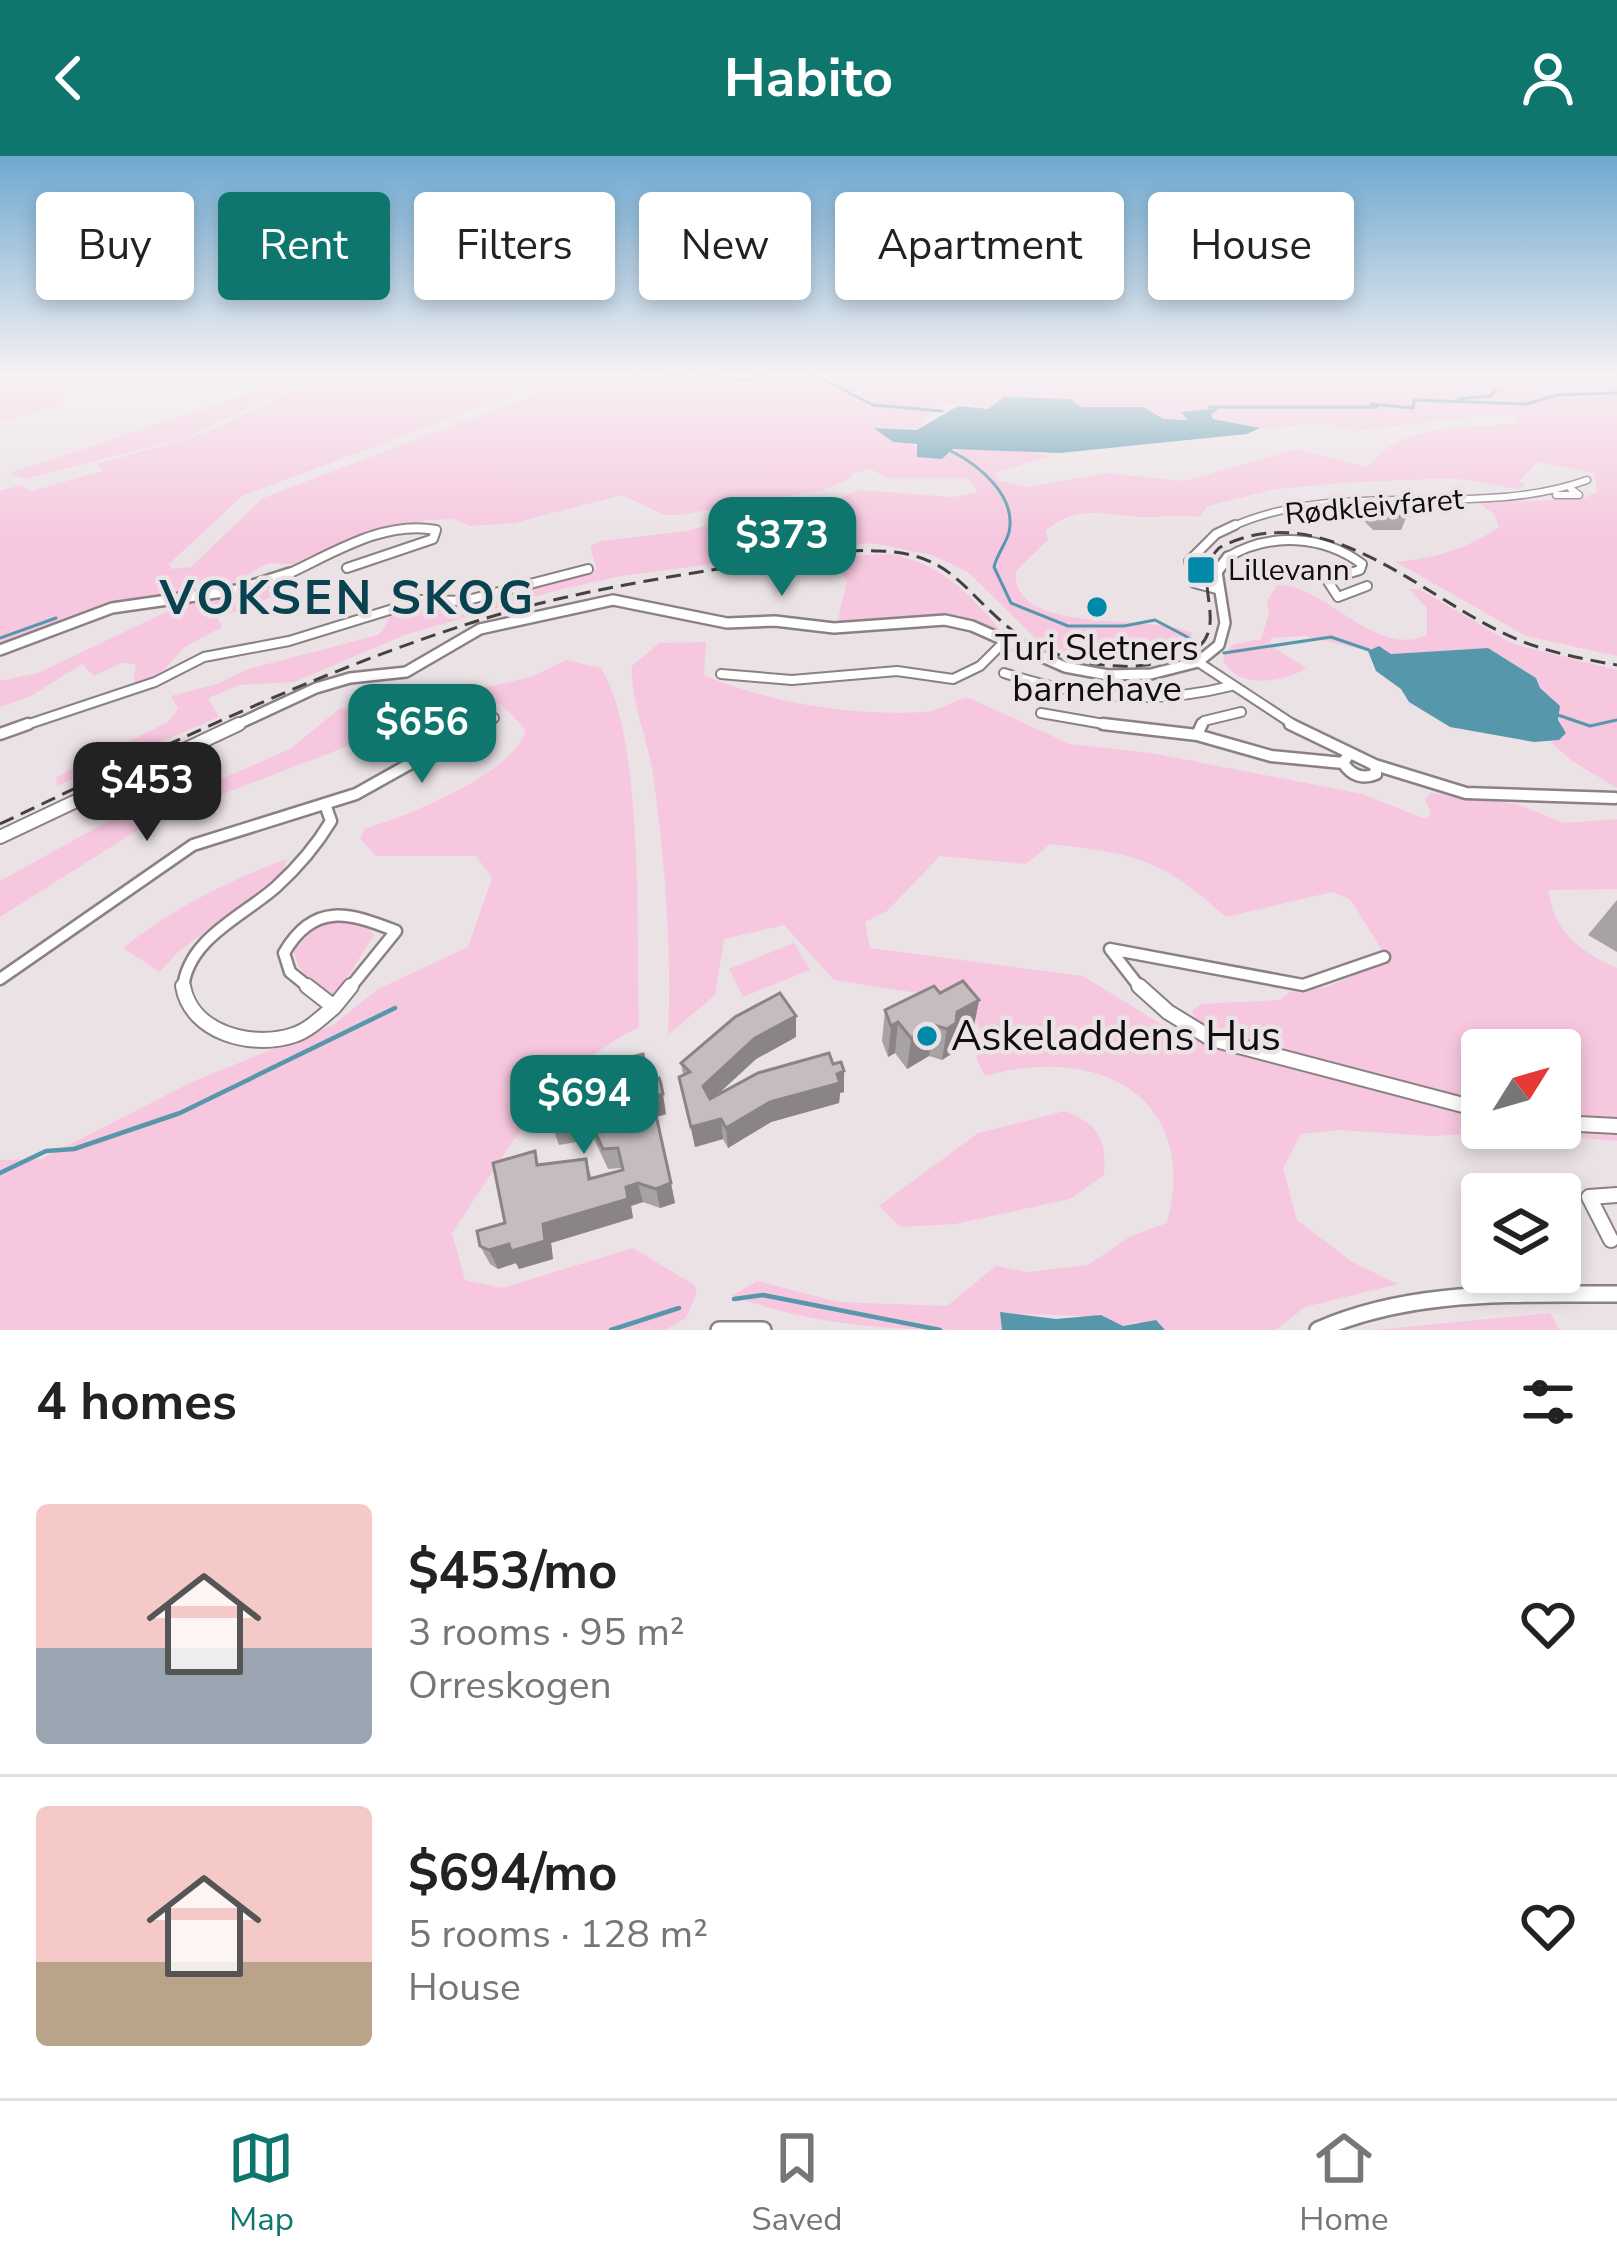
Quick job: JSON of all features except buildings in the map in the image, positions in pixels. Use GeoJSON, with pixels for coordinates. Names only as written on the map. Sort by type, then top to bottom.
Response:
{"type":"FeatureCollection","features":[{"type":"Feature","properties":{"kind":"street","name":"Rødkleivfaret"},"geometry":{"type":"LineString","coordinates":[[1220,590],[1194,583],[1190,561],[1218,533],[1269,516],[1310,507],[1551,494],[1587,480]]}},
{"type":"Feature","properties":{"kind":"street"},"geometry":{"type":"LineString","coordinates":[[0,650],[112,608],[231,591],[290,573],[346,546],[387,533],[426,526],[437,533],[415,548],[347,568]]}},
{"type":"Feature","properties":{"kind":"street"},"geometry":{"type":"LineString","coordinates":[[0,837],[316,688],[350,678],[406,672],[466,634],[571,606],[626,600],[710,621],[775,621],[825,628],[945,620],[1047,662],[1096,674],[1151,674],[1198,662],[1214,650],[1223,634],[1217,569],[1228,557],[1262,542],[1324,546],[1353,556],[1362,564],[1360,570],[1327,580],[1338,597],[1367,586]]}},
{"type":"Feature","properties":{"kind":"street"},"geometry":{"type":"LineString","coordinates":[[0,734],[155,682],[204,657],[289,641],[422,600],[464,601],[588,569]]}},
{"type":"Feature","properties":{"kind":"street"},"geometry":{"type":"LineString","coordinates":[[721,674],[792,680],[897,671],[953,679],[980,667],[1004,642]]}},
{"type":"Feature","properties":{"kind":"street"},"geometry":{"type":"LineString","coordinates":[[1198,662],[1275,717],[1346,759]]}},
{"type":"Feature","properties":{"kind":"street"},"geometry":{"type":"LineString","coordinates":[[1004,673],[1018,684],[1117,701],[1181,698],[1231,686]]}},
{"type":"Feature","properties":{"kind":"street"},"geometry":{"type":"LineString","coordinates":[[1197,735],[1204,721],[1241,712]]}},
{"type":"Feature","properties":{"kind":"street"},"geometry":{"type":"LineString","coordinates":[[1041,713],[1117,728],[1197,735],[1251,752],[1346,759],[1462,795],[1615,798]]}},
{"type":"Feature","properties":{"kind":"street"},"geometry":{"type":"LineString","coordinates":[[0,979],[179,852],[308,806],[326,807],[419,762],[494,718]]}},
{"type":"Feature","properties":{"kind":"street"},"geometry":{"type":"LineString","coordinates":[[326,807],[331,821],[310,851],[254,905],[205,940],[183,980],[184,998],[201,1020],[229,1038],[265,1040],[296,1034],[334,1007],[396,931],[367,918],[339,913],[305,926],[290,943],[284,953],[290,972],[334,1007]]}},
{"type":"Feature","properties":{"kind":"street"},"geometry":{"type":"LineString","coordinates":[[1384,957],[1303,985],[1110,949],[1121,972],[1194,1031],[1270,1057],[1461,1105]]}},
{"type":"Feature","properties":{"kind":"street"},"geometry":{"type":"LineString","coordinates":[[1581,1124],[1617,1126]]}},
{"type":"Feature","properties":{"kind":"street"},"geometry":{"type":"LineString","coordinates":[[1611,1240],[1589,1198],[1617,1195]]}},
{"type":"Feature","properties":{"kind":"street"},"geometry":{"type":"LineString","coordinates":[[1318,1330],[1364,1311],[1417,1301],[1616,1296]]}},
{"type":"Feature","properties":{"kind":"street"},"geometry":{"type":"LineString","coordinates":[[719,1330],[763,1330]]}},
{"type":"Feature","properties":{"kind":"shaded area"},"geometry":{"type":"Polygon","coordinates":[[[143,429],[204,429],[185,438],[24,479],[10,473],[143,429]]]}},
{"type":"Feature","properties":{"kind":"shaded area"},"geometry":{"type":"Polygon","coordinates":[[[214,429],[422,429],[242,496],[169,564],[172,569],[191,567],[263,498],[444,429],[877,429],[942,459],[979,446],[1050,456],[994,473],[997,480],[1027,487],[1105,473],[1184,481],[1297,449],[1367,467],[1400,441],[1437,430],[1617,429],[1617,656],[1526,636],[1396,562],[1450,551],[1499,527],[1494,514],[1478,502],[1581,499],[1597,492],[1595,473],[1538,462],[1519,481],[1525,485],[1518,489],[1453,478],[1341,483],[1276,489],[1207,506],[1200,517],[1080,514],[1046,530],[1048,540],[1016,571],[1020,592],[1036,606],[1060,615],[1176,627],[1194,634],[1158,656],[1092,663],[1036,639],[968,572],[932,555],[872,543],[621,576],[405,635],[294,682],[239,685],[208,698],[219,717],[57,786],[56,777],[168,722],[178,709],[171,696],[217,684],[248,669],[378,635],[397,605],[412,598],[426,596],[438,603],[597,570],[590,546],[602,541],[686,531],[733,519],[749,521],[831,502],[858,490],[953,497],[978,492],[968,478],[886,478],[871,469],[823,490],[679,515],[665,515],[622,495],[514,523],[470,526],[454,519],[426,520],[344,543],[298,565],[268,563],[235,582],[95,608],[0,644],[0,491],[20,485],[32,491],[102,471],[97,464],[214,429]]]}},
{"type":"Feature","properties":{"kind":"shaded area"},"geometry":{"type":"Polygon","coordinates":[[[890,554],[941,573],[1005,635],[941,618],[837,623],[847,582],[832,557],[890,554]]]}},
{"type":"Feature","properties":{"kind":"shaded area"},"geometry":{"type":"Polygon","coordinates":[[[1277,585],[1314,596],[1369,629],[1407,640],[1427,635],[1427,608],[1409,589],[1419,589],[1513,644],[1617,670],[1617,788],[1551,742],[1564,737],[1558,720],[1560,707],[1540,689],[1536,678],[1488,648],[1391,654],[1383,648],[1368,651],[1305,636],[1271,638],[1270,645],[1306,668],[1272,680],[1237,675],[1223,658],[1232,645],[1261,639],[1269,613],[1267,601],[1277,585]]]}},
{"type":"Feature","properties":{"kind":"shaded area"},"geometry":{"type":"Polygon","coordinates":[[[271,586],[282,593],[218,618],[222,627],[185,647],[155,679],[133,686],[136,664],[121,663],[94,676],[82,664],[31,696],[0,707],[0,681],[38,673],[185,603],[271,586]]]}},
{"type":"Feature","properties":{"kind":"shaded area"},"geometry":{"type":"Polygon","coordinates":[[[706,642],[704,675],[784,701],[898,713],[931,711],[969,698],[1070,744],[1151,753],[1362,794],[1425,819],[1431,814],[1425,799],[1431,793],[1517,804],[1564,823],[1617,819],[1617,889],[1549,890],[1562,928],[1592,955],[1617,968],[1617,1141],[1581,1138],[1581,1029],[1461,1029],[1461,1135],[1340,1130],[1301,1134],[1283,1168],[1297,1220],[1352,1262],[1398,1284],[1305,1307],[1276,1330],[1165,1330],[1081,1316],[1001,1313],[1002,1330],[897,1328],[800,1316],[732,1296],[757,1281],[838,1302],[947,1306],[996,1266],[1027,1272],[1088,1265],[1131,1236],[1167,1223],[1173,1179],[1169,1142],[1154,1112],[1130,1090],[1100,1075],[1065,1067],[985,1076],[976,1058],[985,1042],[968,1001],[834,980],[784,925],[724,939],[715,995],[668,1035],[661,839],[632,666],[659,643],[706,642]],[[1050,844],[1026,864],[940,856],[887,911],[865,922],[870,948],[1083,976],[1161,1024],[1199,1040],[1192,1011],[1200,1004],[1280,1000],[1290,992],[1327,987],[1388,960],[1350,899],[1332,892],[1226,917],[1164,871],[1105,851],[1050,844]]]}},
{"type":"Feature","properties":{"kind":"shaded area"},"geometry":{"type":"Polygon","coordinates":[[[566,660],[601,668],[625,741],[635,841],[639,1027],[579,1066],[555,1090],[511,1144],[452,1233],[465,1280],[502,1288],[633,1248],[694,1285],[697,1293],[686,1318],[665,1330],[0,1330],[0,1160],[41,1159],[194,1081],[333,1025],[378,989],[468,947],[492,878],[476,856],[376,856],[360,838],[365,829],[431,804],[481,777],[502,762],[526,730],[500,703],[448,708],[152,821],[0,917],[0,881],[157,794],[226,777],[290,749],[340,708],[375,713],[531,677],[566,660]]]}},
{"type":"Feature","properties":{"kind":"shaded area"},"geometry":{"type":"Polygon","coordinates":[[[286,859],[283,872],[177,953],[160,972],[123,948],[201,897],[286,859]]]}},
{"type":"Feature","properties":{"kind":"shaded area"},"geometry":{"type":"Polygon","coordinates":[[[344,918],[366,925],[374,935],[335,997],[308,979],[293,950],[318,926],[344,918]]]}},
{"type":"Feature","properties":{"kind":"shaded area"},"geometry":{"type":"Polygon","coordinates":[[[794,943],[810,970],[743,997],[729,969],[794,943]]]}},
{"type":"Feature","properties":{"kind":"shaded area"},"geometry":{"type":"Polygon","coordinates":[[[1065,1111],[1093,1128],[1105,1162],[1104,1175],[1070,1199],[955,1224],[901,1227],[879,1206],[978,1133],[1065,1111]]]}},
{"type":"Feature","properties":{"kind":"shaded area"},"geometry":{"type":"Polygon","coordinates":[[[1550,1313],[1560,1330],[1375,1330],[1550,1313]]]}},
{"type":"Feature","properties":{"kind":"water"},"geometry":{"type":"Polygon","coordinates":[[[875,429],[1258,429],[1247,434],[1060,453],[953,449],[942,459],[917,457],[917,444],[893,442],[875,429]]]}},
{"type":"Feature","properties":{"kind":"water","name":"Lillevann"},"geometry":{"type":"Polygon","coordinates":[[[1379,646],[1391,654],[1488,648],[1536,678],[1560,706],[1558,720],[1566,733],[1559,740],[1534,742],[1450,727],[1409,702],[1401,689],[1376,671],[1368,651],[1379,646]]]}},
{"type":"Feature","properties":{"kind":"water"},"geometry":{"type":"Polygon","coordinates":[[[1000,1312],[1056,1319],[1101,1315],[1123,1326],[1156,1320],[1165,1330],[1002,1330],[1000,1312]]]}},
{"type":"Feature","properties":{"kind":"waterway"},"geometry":{"type":"LineString","coordinates":[[951,451],[984,473],[1007,506],[1009,532],[994,567],[1011,603],[1068,626],[1124,626],[1155,620],[1195,641]]}},
{"type":"Feature","properties":{"kind":"waterway"},"geometry":{"type":"LineString","coordinates":[[0,638],[56,618]]}},
{"type":"Feature","properties":{"kind":"waterway"},"geometry":{"type":"LineString","coordinates":[[1224,653],[1331,637],[1369,650]]}},
{"type":"Feature","properties":{"kind":"waterway"},"geometry":{"type":"LineString","coordinates":[[1558,715],[1590,726],[1617,720]]}},
{"type":"Feature","properties":{"kind":"waterway"},"geometry":{"type":"LineString","coordinates":[[0,1173],[46,1151],[74,1149],[180,1113],[395,1008]]}},
{"type":"Feature","properties":{"kind":"waterway"},"geometry":{"type":"LineString","coordinates":[[734,1299],[763,1295],[940,1330]]}},
{"type":"Feature","properties":{"kind":"waterway"},"geometry":{"type":"LineString","coordinates":[[611,1330],[679,1308]]}},
{"type":"Feature","properties":{"kind":"railway"},"geometry":{"type":"LineString","coordinates":[[0,824],[295,689],[477,621],[597,590],[819,553],[880,551],[923,559],[952,575],[1008,627],[1044,649],[1086,662],[1131,666],[1172,660],[1194,651],[1206,639],[1210,625],[1207,577],[1219,548],[1256,535],[1293,533],[1366,555],[1515,638],[1617,665]]}},
{"type":"Feature","properties":{"kind":"place","name":"Lillevann"},"geometry":{"type":"Point","coordinates":[1201,570]}},
{"type":"Feature","properties":{"kind":"place","name":"Turi Sletners barnehave"},"geometry":{"type":"Point","coordinates":[1097,607]}},
{"type":"Feature","properties":{"kind":"place","name":"Askeladdens Hus"},"geometry":{"type":"Point","coordinates":[927,1036]}},
{"type":"Feature","properties":{"kind":"district","name":"VOKSEN SKOG"},"geometry":{"type":"Point","coordinates":[348,598]}}]}
